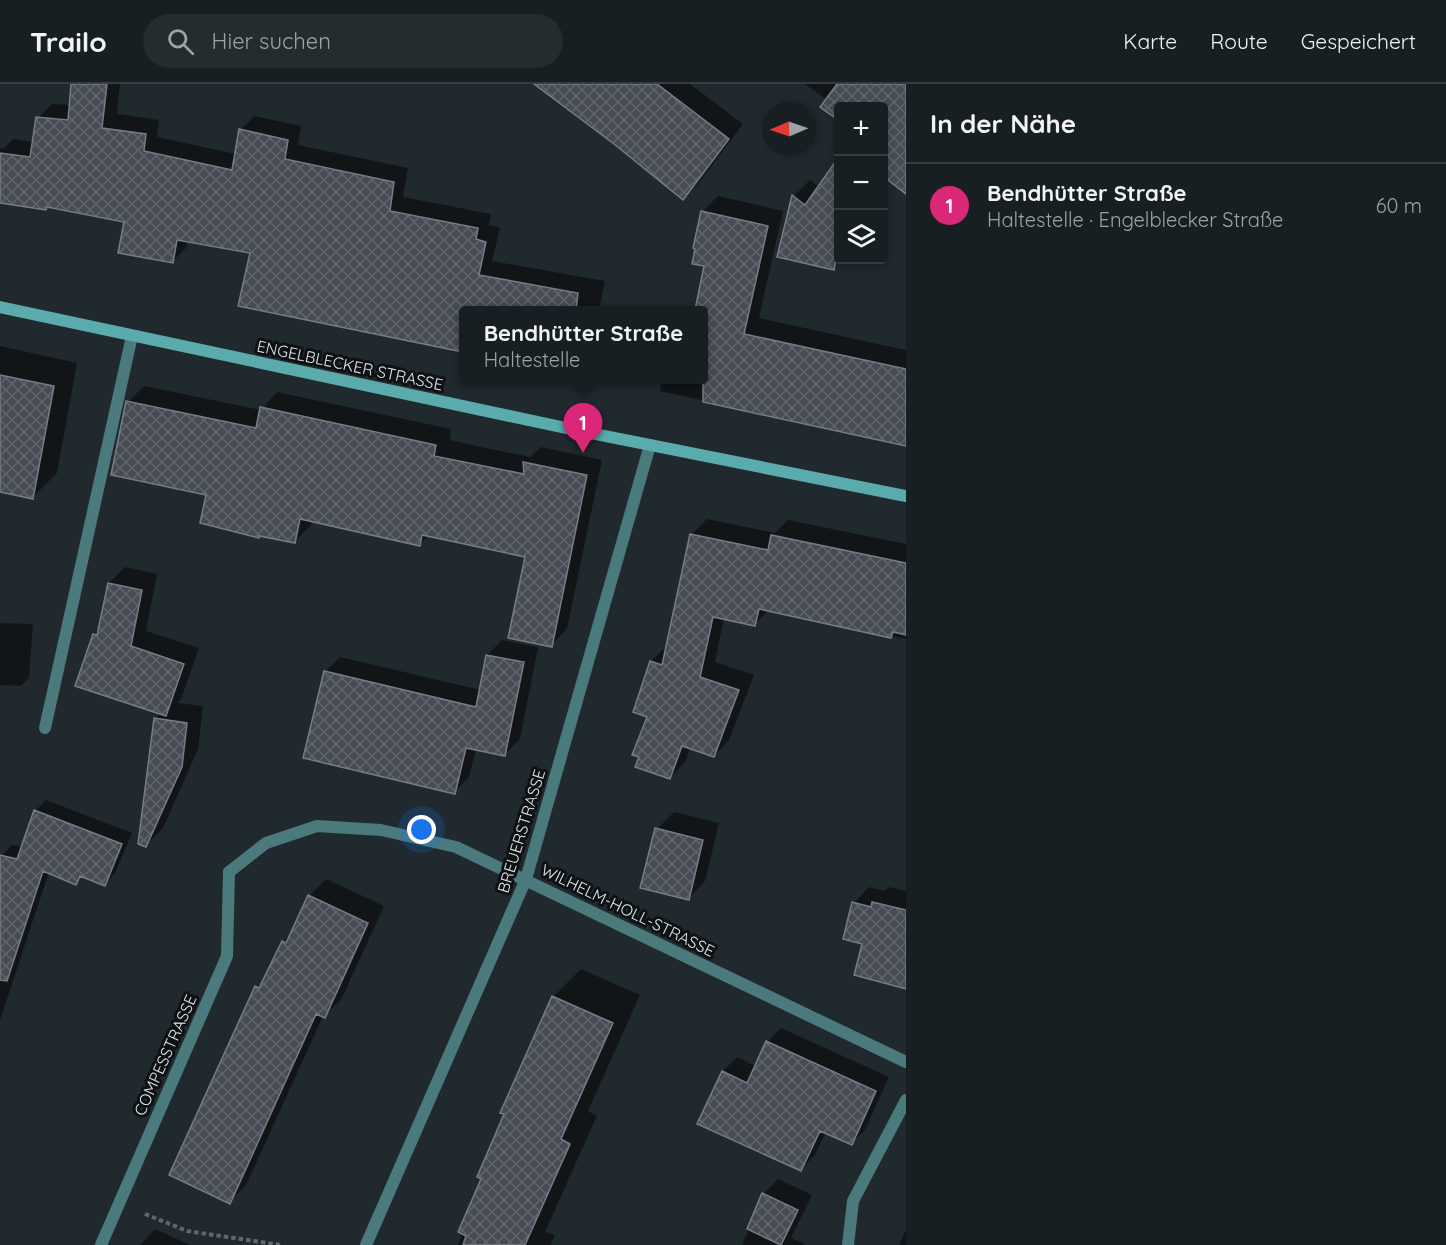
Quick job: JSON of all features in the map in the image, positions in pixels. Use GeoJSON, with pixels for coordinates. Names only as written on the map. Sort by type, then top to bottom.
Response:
{"type":"FeatureCollection","features":[{"type":"Feature","properties":{"kind":"street","name":"ENGELBLECKER STRASSE"},"geometry":{"type":"LineString","coordinates":[[0,307],[650,445],[906,496]]}},
{"type":"Feature","properties":{"kind":"street"},"geometry":{"type":"LineString","coordinates":[[45,729],[132,336]]}},
{"type":"Feature","properties":{"kind":"street","name":"BREUERSTRASSE"},"geometry":{"type":"LineString","coordinates":[[366,1245],[526,879],[650,445]]}},
{"type":"Feature","properties":{"kind":"street","name":"WILHELM-HOLL-STRASSE"},"geometry":{"type":"LineString","coordinates":[[229,872],[266,843],[317,826],[381,830],[456,847],[906,1062]]}},
{"type":"Feature","properties":{"kind":"street","name":"COMPESSTRASSE"},"geometry":{"type":"LineString","coordinates":[[101,1245],[227,956],[229,872]]}},
{"type":"Feature","properties":{"kind":"street"},"geometry":{"type":"LineString","coordinates":[[848,1245],[853,1201],[906,1100]]}},
{"type":"Feature","properties":{"kind":"path"},"geometry":{"type":"LineString","coordinates":[[120,1203],[187,1231],[281,1245]]}},
{"type":"Feature","properties":{"kind":"building"},"geometry":{"type":"Polygon","coordinates":[[[71,84],[107,84],[102,128],[146,134],[144,151],[232,170],[239,129],[288,140],[285,159],[394,182],[390,211],[478,228],[476,239],[486,242],[479,275],[578,293],[576,306],[459,306],[459,351],[238,306],[250,253],[177,240],[173,263],[118,253],[124,222],[47,207],[46,210],[0,203],[0,153],[30,157],[36,117],[68,120],[71,84]]]}},
{"type":"Feature","properties":{"kind":"building"},"geometry":{"type":"Polygon","coordinates":[[[534,84],[657,84],[729,139],[683,200],[614,144],[534,84]]]}},
{"type":"Feature","properties":{"kind":"building"},"geometry":{"type":"Polygon","coordinates":[[[837,84],[906,84],[906,194],[888,180],[888,102],[834,102],[834,117],[820,107],[837,84]]]}},
{"type":"Feature","properties":{"kind":"building"},"geometry":{"type":"Polygon","coordinates":[[[834,164],[834,270],[777,257],[792,195],[805,205],[834,164]]]}},
{"type":"Feature","properties":{"kind":"building"},"geometry":{"type":"Polygon","coordinates":[[[701,211],[768,226],[744,334],[906,369],[906,446],[703,402],[703,384],[708,384],[708,306],[696,306],[704,266],[692,264],[695,249],[693,248],[701,211]]]}},
{"type":"Feature","properties":{"kind":"building"},"geometry":{"type":"Polygon","coordinates":[[[0,375],[54,386],[33,499],[0,492],[0,375]]]}},
{"type":"Feature","properties":{"kind":"building"},"geometry":{"type":"Polygon","coordinates":[[[126,401],[256,428],[260,407],[436,445],[434,456],[524,474],[523,462],[587,475],[552,647],[508,638],[525,557],[422,535],[420,546],[300,519],[295,543],[259,536],[259,538],[200,523],[206,495],[111,475],[126,401]]]}},
{"type":"Feature","properties":{"kind":"building"},"geometry":{"type":"Polygon","coordinates":[[[690,534],[768,550],[771,535],[906,563],[906,635],[893,632],[891,638],[759,609],[755,626],[713,617],[700,677],[739,690],[714,757],[682,746],[670,779],[635,767],[639,757],[632,755],[647,717],[633,712],[650,661],[662,665],[690,534]]]}},
{"type":"Feature","properties":{"kind":"building"},"geometry":{"type":"Polygon","coordinates":[[[108,583],[142,590],[131,646],[184,664],[166,716],[75,686],[93,634],[97,635],[108,583]]]}},
{"type":"Feature","properties":{"kind":"building"},"geometry":{"type":"Polygon","coordinates":[[[486,655],[524,662],[505,756],[466,748],[455,794],[303,758],[324,671],[476,707],[486,655]]]}},
{"type":"Feature","properties":{"kind":"building"},"geometry":{"type":"Polygon","coordinates":[[[154,718],[187,723],[182,767],[146,847],[138,844],[154,718]]]}},
{"type":"Feature","properties":{"kind":"building"},"geometry":{"type":"Polygon","coordinates":[[[34,810],[122,844],[105,886],[80,876],[76,885],[43,871],[7,981],[0,980],[0,855],[17,859],[34,810]]]}},
{"type":"Feature","properties":{"kind":"building"},"geometry":{"type":"Polygon","coordinates":[[[655,828],[703,840],[689,900],[640,888],[655,828]]]}},
{"type":"Feature","properties":{"kind":"building"},"geometry":{"type":"Polygon","coordinates":[[[308,895],[368,923],[325,1018],[316,1014],[230,1204],[169,1175],[255,986],[259,988],[282,941],[286,943],[308,895]]]}},
{"type":"Feature","properties":{"kind":"building"},"geometry":{"type":"Polygon","coordinates":[[[852,902],[871,907],[872,902],[906,910],[906,989],[854,975],[862,944],[843,939],[852,902]]]}},
{"type":"Feature","properties":{"kind":"building"},"geometry":{"type":"Polygon","coordinates":[[[552,996],[613,1023],[561,1139],[570,1144],[525,1245],[463,1245],[466,1236],[458,1232],[481,1179],[477,1177],[504,1114],[500,1113],[552,996]]]}},
{"type":"Feature","properties":{"kind":"building"},"geometry":{"type":"Polygon","coordinates":[[[766,1041],[876,1091],[852,1145],[820,1131],[801,1171],[697,1124],[722,1071],[747,1083],[766,1041]]]}},
{"type":"Feature","properties":{"kind":"building"},"geometry":{"type":"Polygon","coordinates":[[[762,1193],[798,1210],[781,1245],[747,1229],[762,1193]]]}},
{"type":"Feature","properties":{"kind":"place","name":"Bendhütter Straße"},"geometry":{"type":"Point","coordinates":[583,453]}}]}
